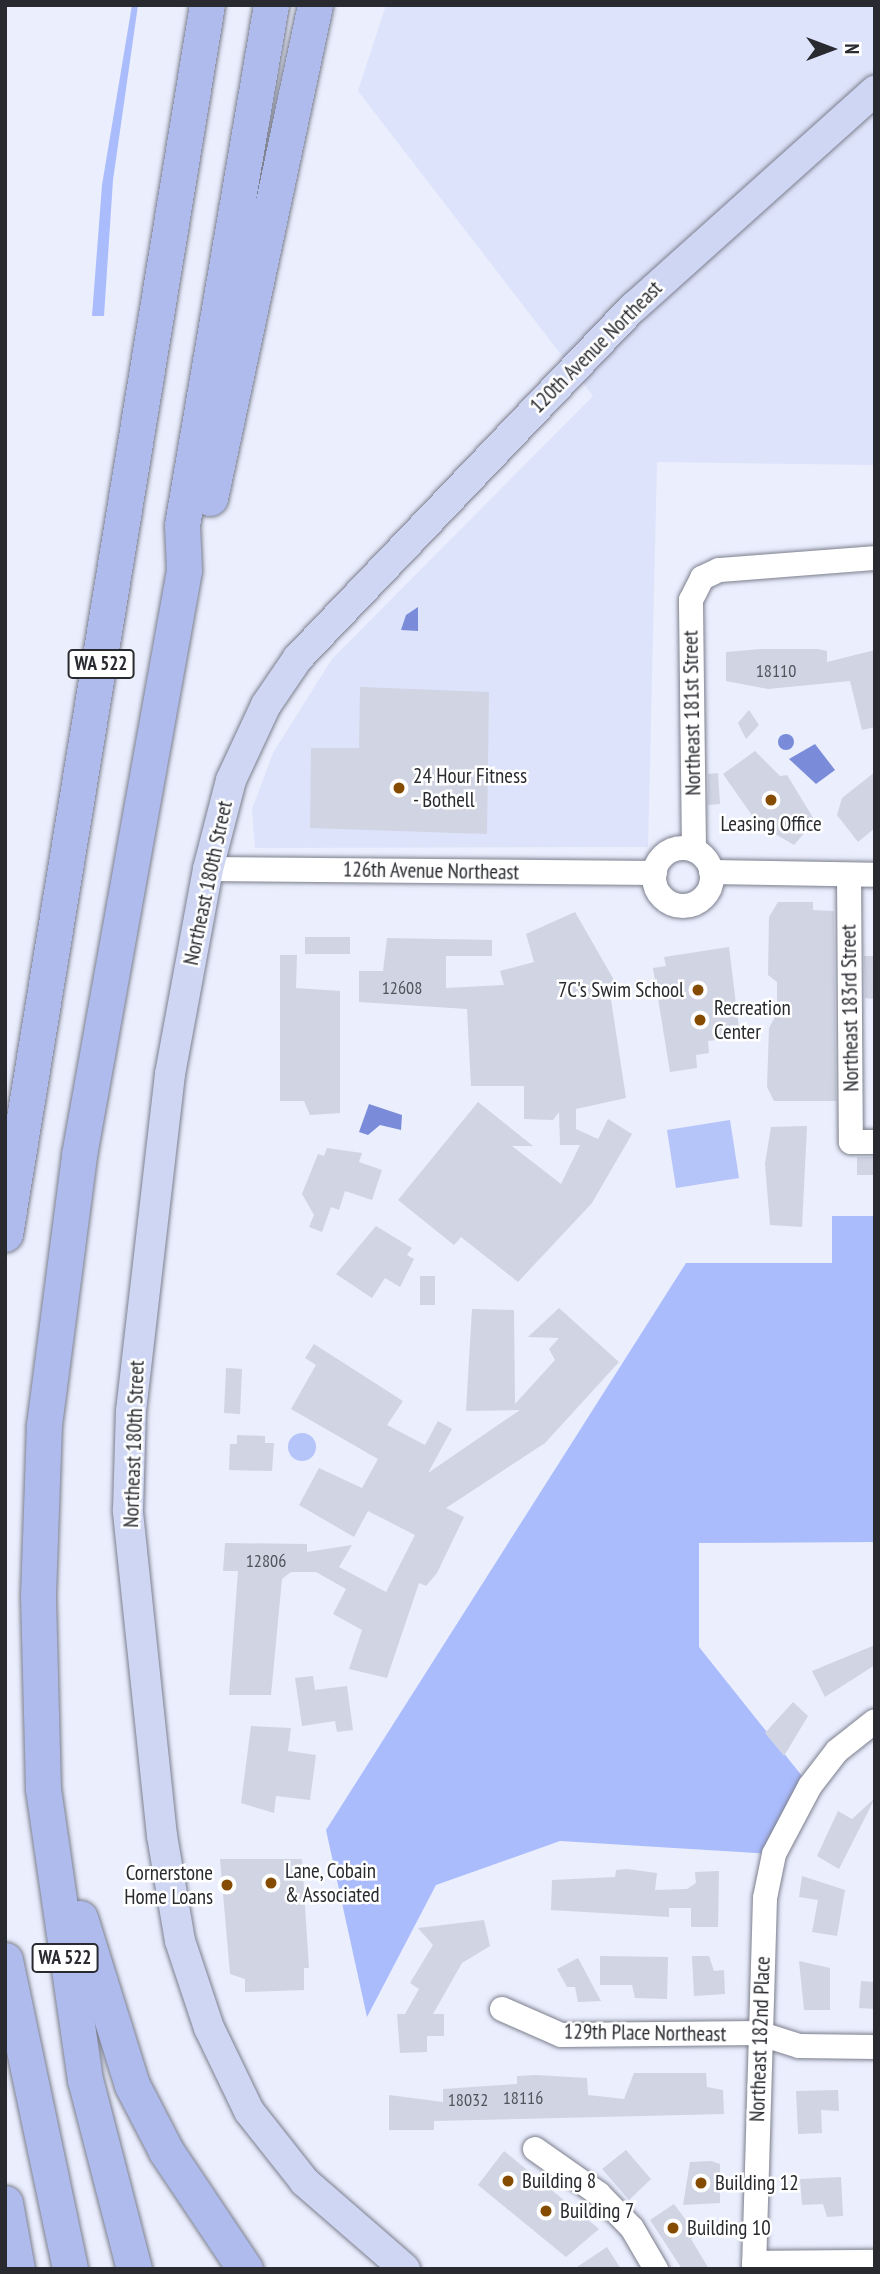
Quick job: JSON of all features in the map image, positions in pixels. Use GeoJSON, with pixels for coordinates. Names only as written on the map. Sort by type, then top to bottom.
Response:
{"type":"FeatureCollection","features":[{"type":"Feature","properties":{"kind":"highway","name":"WA 522"},"geometry":{"type":"LineString","coordinates":[[5,1234],[207,5]]}},
{"type":"Feature","properties":{"kind":"highway","name":"WA 522"},"geometry":{"type":"LineString","coordinates":[[134,2269],[85,2080],[62,1939],[43,1789],[41,1641],[44,1425],[79,1155],[184,570],[182,524],[271,5]]}},
{"type":"Feature","properties":{"kind":"highway"},"geometry":{"type":"LineString","coordinates":[[184,570],[204,524],[315,5]]}},
{"type":"Feature","properties":{"kind":"highway"},"geometry":{"type":"LineString","coordinates":[[41,1641],[61,1816],[85,1945],[108,2023],[166,2151],[245,2269]]}},
{"type":"Feature","properties":{"kind":"highway","name":"WA 522"},"geometry":{"type":"LineString","coordinates":[[5,1960],[70,2269]]}},
{"type":"Feature","properties":{"kind":"highway"},"geometry":{"type":"LineString","coordinates":[[5,2203],[17,2269]]}},
{"type":"Feature","properties":{"kind":"highway"},"geometry":{"type":"LineString","coordinates":[[5,2261],[6,2269]]}},
{"type":"Feature","properties":{"kind":"main road","name":"120th Avenue Northeast"},"geometry":{"type":"LineString","coordinates":[[333,619],[634,307],[875,90]]}},
{"type":"Feature","properties":{"kind":"main road","name":"Northeast 180th Street"},"geometry":{"type":"LineString","coordinates":[[333,619],[266,705],[231,780],[208,869],[170,1074],[131,1410],[128,1510],[162,1836],[180,1941],[209,2028],[249,2112],[304,2182],[405,2269]]}},
{"type":"Feature","properties":{"kind":"street","name":"Northeast 181st Street"},"geometry":{"type":"LineString","coordinates":[[694,850],[691,600],[702,578],[719,570],[875,558]]}},
{"type":"Feature","properties":{"kind":"street"},"geometry":{"type":"LineString","coordinates":[[694,850],[711,872],[707,893],[686,906],[663,898],[655,873],[670,852],[694,850]]}},
{"type":"Feature","properties":{"kind":"street","name":"126th Avenue Northeast"},"geometry":{"type":"LineString","coordinates":[[208,869],[655,873]]}},
{"type":"Feature","properties":{"kind":"street"},"geometry":{"type":"LineString","coordinates":[[711,872],[875,875]]}},
{"type":"Feature","properties":{"kind":"street","name":"Northeast 183rd Street"},"geometry":{"type":"LineString","coordinates":[[849,875],[863,1142]]}},
{"type":"Feature","properties":{"kind":"street","name":"Northeast 182nd Place"},"geometry":{"type":"LineString","coordinates":[[754,2266],[758,2034],[765,1898],[792,1815],[837,1751],[875,1721]]}},
{"type":"Feature","properties":{"kind":"street","name":"129th Place Northeast"},"geometry":{"type":"LineString","coordinates":[[502,2009],[561,2035],[758,2034],[799,2046],[875,2047]]}},
{"type":"Feature","properties":{"kind":"street"},"geometry":{"type":"LineString","coordinates":[[535,2149],[599,2194],[632,2228],[656,2269]]}},
{"type":"Feature","properties":{"kind":"street"},"geometry":{"type":"LineString","coordinates":[[754,2266],[875,2262]]}},
{"type":"Feature","properties":{"kind":"shaded area"},"geometry":{"type":"Polygon","coordinates":[[[132,5],[138,5],[113,180],[104,316],[92,316],[102,185],[132,5]]]}},
{"type":"Feature","properties":{"kind":"shaded area"},"geometry":{"type":"Polygon","coordinates":[[[386,5],[875,5],[875,465],[657,462],[648,847],[255,848],[252,809],[273,753],[332,659],[593,396],[358,91],[386,5]]]}},
{"type":"Feature","properties":{"kind":"shaded area"},"geometry":{"type":"Polygon","coordinates":[[[418,607],[418,631],[401,630],[406,615],[418,607]]]}},
{"type":"Feature","properties":{"kind":"shaded area"},"geometry":{"type":"Polygon","coordinates":[[[786,734],[792,736],[792,748],[786,750],[780,748],[778,742],[780,736],[786,734]]]}},
{"type":"Feature","properties":{"kind":"shaded area"},"geometry":{"type":"Polygon","coordinates":[[[815,744],[835,770],[816,784],[789,759],[815,744]]]}},
{"type":"Feature","properties":{"kind":"shaded area"},"geometry":{"type":"Polygon","coordinates":[[[369,1104],[402,1115],[401,1130],[380,1125],[368,1135],[359,1132],[369,1104]]]}},
{"type":"Feature","properties":{"kind":"shaded area"},"geometry":{"type":"Polygon","coordinates":[[[730,1120],[739,1178],[676,1188],[667,1130],[730,1120]]]}},
{"type":"Feature","properties":{"kind":"shaded area"},"geometry":{"type":"Polygon","coordinates":[[[832,1216],[875,1216],[875,1542],[699,1543],[699,1647],[810,1786],[774,1854],[560,1841],[436,1885],[367,2017],[326,1830],[686,1263],[832,1263],[832,1216]]]}},
{"type":"Feature","properties":{"kind":"shaded area"},"geometry":{"type":"Polygon","coordinates":[[[302,1433],[312,1437],[316,1447],[312,1457],[302,1461],[292,1457],[288,1447],[292,1437],[302,1433]]]}},
{"type":"Feature","properties":{"kind":"building"},"geometry":{"type":"Polygon","coordinates":[[[818,649],[827,651],[827,662],[875,650],[875,727],[862,730],[850,681],[768,689],[726,681],[726,652],[818,649]]]}},
{"type":"Feature","properties":{"kind":"building","name":"24 Hour Fitness - Bothell"},"geometry":{"type":"Polygon","coordinates":[[[360,687],[489,692],[487,834],[310,828],[311,748],[359,748],[360,687]]]}},
{"type":"Feature","properties":{"kind":"building"},"geometry":{"type":"Polygon","coordinates":[[[749,710],[759,725],[746,739],[738,723],[749,710]]]}},
{"type":"Feature","properties":{"kind":"building","name":"Leasing Office"},"geometry":{"type":"Polygon","coordinates":[[[755,751],[780,776],[787,775],[815,821],[794,845],[758,824],[723,774],[755,751]]]}},
{"type":"Feature","properties":{"kind":"building"},"geometry":{"type":"Polygon","coordinates":[[[875,772],[875,828],[858,842],[837,815],[842,798],[875,772]]]}},
{"type":"Feature","properties":{"kind":"building"},"geometry":{"type":"Polygon","coordinates":[[[718,773],[720,804],[708,805],[708,774],[718,773]]]}},
{"type":"Feature","properties":{"kind":"building"},"geometry":{"type":"Polygon","coordinates":[[[778,902],[813,902],[813,910],[834,911],[836,1101],[774,1101],[767,1087],[769,1028],[777,1013],[777,982],[768,975],[769,917],[778,902]]]}},
{"type":"Feature","properties":{"kind":"building"},"geometry":{"type":"Polygon","coordinates":[[[575,912],[618,987],[610,993],[626,1098],[576,1109],[576,1129],[598,1139],[608,1119],[632,1134],[592,1203],[518,1282],[461,1237],[454,1245],[398,1200],[478,1102],[533,1146],[512,1146],[561,1184],[580,1145],[560,1145],[559,1112],[553,1120],[524,1119],[524,1086],[471,1086],[467,1009],[359,1002],[359,971],[383,971],[387,938],[492,940],[492,956],[446,956],[446,988],[504,985],[500,971],[534,962],[526,934],[575,912]]]}},
{"type":"Feature","properties":{"kind":"building"},"geometry":{"type":"Polygon","coordinates":[[[305,937],[350,937],[350,954],[305,954],[305,937]]]}},
{"type":"Feature","properties":{"kind":"building","name":"Recreation Center"},"geometry":{"type":"Polygon","coordinates":[[[729,947],[740,1037],[708,1041],[709,1053],[696,1055],[697,1068],[670,1072],[653,968],[666,966],[664,957],[729,947]]]}},
{"type":"Feature","properties":{"kind":"building"},"geometry":{"type":"Polygon","coordinates":[[[280,955],[297,955],[296,988],[340,991],[340,1113],[310,1115],[304,1101],[280,1101],[280,955]]]}},
{"type":"Feature","properties":{"kind":"building"},"geometry":{"type":"Polygon","coordinates":[[[864,956],[875,956],[875,999],[865,998],[864,956]]]}},
{"type":"Feature","properties":{"kind":"building"},"geometry":{"type":"Polygon","coordinates":[[[807,1126],[802,1227],[770,1225],[765,1164],[771,1127],[807,1126]]]}},
{"type":"Feature","properties":{"kind":"building"},"geometry":{"type":"Polygon","coordinates":[[[327,1148],[362,1153],[359,1162],[382,1170],[372,1200],[345,1191],[339,1210],[331,1207],[322,1232],[309,1227],[314,1215],[302,1194],[318,1154],[324,1156],[327,1148]]]}},
{"type":"Feature","properties":{"kind":"building"},"geometry":{"type":"Polygon","coordinates":[[[857,1157],[875,1157],[875,1175],[857,1175],[857,1157]]]}},
{"type":"Feature","properties":{"kind":"building"},"geometry":{"type":"Polygon","coordinates":[[[376,1226],[412,1248],[407,1255],[414,1259],[400,1287],[385,1278],[372,1298],[336,1274],[376,1226]]]}},
{"type":"Feature","properties":{"kind":"building"},"geometry":{"type":"Polygon","coordinates":[[[420,1276],[435,1276],[435,1305],[420,1305],[420,1276]]]}},
{"type":"Feature","properties":{"kind":"building"},"geometry":{"type":"Polygon","coordinates":[[[559,1308],[619,1362],[545,1443],[446,1508],[464,1517],[437,1573],[426,1586],[419,1583],[387,1678],[349,1669],[362,1630],[333,1614],[346,1589],[316,1572],[291,1572],[282,1579],[271,1695],[229,1695],[238,1571],[223,1571],[225,1543],[307,1544],[307,1552],[352,1545],[339,1567],[386,1592],[415,1535],[368,1511],[354,1537],[299,1505],[319,1468],[362,1488],[378,1459],[291,1409],[316,1365],[305,1358],[314,1344],[403,1401],[387,1425],[425,1445],[438,1421],[452,1429],[428,1473],[520,1410],[466,1411],[472,1309],[514,1310],[515,1404],[555,1360],[549,1349],[559,1338],[528,1337],[559,1308]]]}},
{"type":"Feature","properties":{"kind":"building"},"geometry":{"type":"Polygon","coordinates":[[[226,1368],[242,1369],[240,1414],[224,1413],[226,1368]]]}},
{"type":"Feature","properties":{"kind":"building"},"geometry":{"type":"Polygon","coordinates":[[[237,1435],[265,1436],[265,1443],[274,1443],[272,1471],[229,1470],[230,1444],[237,1444],[237,1435]]]}},
{"type":"Feature","properties":{"kind":"building"},"geometry":{"type":"Polygon","coordinates":[[[875,1645],[875,1665],[825,1697],[812,1671],[875,1645]]]}},
{"type":"Feature","properties":{"kind":"building"},"geometry":{"type":"Polygon","coordinates":[[[313,1676],[315,1690],[347,1686],[353,1730],[337,1732],[335,1721],[302,1726],[295,1678],[313,1676]]]}},
{"type":"Feature","properties":{"kind":"building"},"geometry":{"type":"Polygon","coordinates":[[[793,1702],[808,1716],[784,1756],[765,1733],[793,1702]]]}},
{"type":"Feature","properties":{"kind":"building"},"geometry":{"type":"Polygon","coordinates":[[[251,1726],[291,1728],[288,1751],[316,1755],[310,1800],[276,1796],[274,1813],[241,1803],[251,1726]]]}},
{"type":"Feature","properties":{"kind":"building"},"geometry":{"type":"Polygon","coordinates":[[[875,1798],[839,1869],[817,1856],[838,1811],[852,1819],[875,1798]]]}},
{"type":"Feature","properties":{"kind":"building"},"geometry":{"type":"Polygon","coordinates":[[[220,1859],[302,1859],[309,1968],[304,1968],[304,1990],[245,1992],[245,1979],[230,1974],[220,1859]]]}},
{"type":"Feature","properties":{"kind":"building"},"geometry":{"type":"Polygon","coordinates":[[[616,1870],[657,1873],[655,1890],[687,1889],[696,1883],[695,1872],[719,1871],[718,1927],[691,1927],[691,1908],[669,1908],[669,1917],[551,1910],[552,1880],[615,1877],[616,1870]]]}},
{"type":"Feature","properties":{"kind":"building"},"geometry":{"type":"Polygon","coordinates":[[[802,1876],[845,1890],[837,1936],[812,1932],[818,1900],[799,1897],[802,1876]]]}},
{"type":"Feature","properties":{"kind":"building"},"geometry":{"type":"Polygon","coordinates":[[[484,1920],[490,1946],[462,1963],[433,2014],[444,2014],[444,2036],[427,2036],[427,2052],[400,2053],[397,2014],[405,2014],[419,1989],[410,1983],[433,1945],[418,1928],[484,1920]]]}},
{"type":"Feature","properties":{"kind":"building"},"geometry":{"type":"Polygon","coordinates":[[[600,1956],[668,1957],[667,1999],[635,1998],[632,1985],[600,1985],[600,1956]]]}},
{"type":"Feature","properties":{"kind":"building"},"geometry":{"type":"Polygon","coordinates":[[[692,1956],[709,1956],[714,1971],[724,1970],[725,1994],[694,1996],[692,1956]]]}},
{"type":"Feature","properties":{"kind":"building"},"geometry":{"type":"Polygon","coordinates":[[[578,1958],[601,2001],[578,2002],[575,1987],[567,1987],[557,1969],[578,1958]]]}},
{"type":"Feature","properties":{"kind":"building"},"geometry":{"type":"Polygon","coordinates":[[[799,1961],[830,1968],[830,2010],[804,2010],[799,1961]]]}},
{"type":"Feature","properties":{"kind":"building"},"geometry":{"type":"Polygon","coordinates":[[[861,1981],[875,1982],[875,2009],[859,2008],[861,1981]]]}},
{"type":"Feature","properties":{"kind":"building"},"geometry":{"type":"Polygon","coordinates":[[[634,2073],[706,2073],[707,2087],[723,2090],[724,2114],[434,2121],[434,2130],[389,2130],[389,2095],[443,2102],[443,2089],[517,2084],[517,2076],[536,2075],[587,2078],[588,2095],[624,2099],[634,2073]]]}},
{"type":"Feature","properties":{"kind":"building"},"geometry":{"type":"Polygon","coordinates":[[[838,2090],[839,2111],[821,2110],[822,2133],[798,2134],[796,2091],[838,2090]]]}},
{"type":"Feature","properties":{"kind":"building"},"geometry":{"type":"Polygon","coordinates":[[[626,2150],[651,2179],[629,2200],[602,2169],[626,2150]]]}},
{"type":"Feature","properties":{"kind":"building"},"geometry":{"type":"Polygon","coordinates":[[[504,2151],[599,2229],[566,2257],[478,2185],[504,2151]]]}},
{"type":"Feature","properties":{"kind":"building","name":"Building 12"},"geometry":{"type":"Polygon","coordinates":[[[711,2161],[720,2164],[720,2203],[683,2205],[690,2162],[711,2161]]]}},
{"type":"Feature","properties":{"kind":"building"},"geometry":{"type":"Polygon","coordinates":[[[841,2177],[843,2216],[827,2217],[823,2204],[802,2205],[800,2179],[841,2177]]]}},
{"type":"Feature","properties":{"kind":"building","name":"Building 10"},"geometry":{"type":"Polygon","coordinates":[[[674,2204],[697,2235],[691,2239],[709,2269],[682,2269],[650,2220],[674,2204]]]}},
{"type":"Feature","properties":{"kind":"building"},"geometry":{"type":"Polygon","coordinates":[[[607,2247],[621,2269],[574,2269],[607,2247]]]}},
{"type":"Feature","properties":{"kind":"place","name":"24 Hour Fitness - Bothell"},"geometry":{"type":"Point","coordinates":[399,788]}},
{"type":"Feature","properties":{"kind":"place","name":"Leasing Office"},"geometry":{"type":"Point","coordinates":[771,800]}},
{"type":"Feature","properties":{"kind":"place","name":"7C's Swim School"},"geometry":{"type":"Point","coordinates":[698,990]}},
{"type":"Feature","properties":{"kind":"place","name":"Recreation Center"},"geometry":{"type":"Point","coordinates":[700,1020]}},
{"type":"Feature","properties":{"kind":"place","name":"Lane, Cobain & Associated"},"geometry":{"type":"Point","coordinates":[271,1883]}},
{"type":"Feature","properties":{"kind":"place","name":"Cornerstone Home Loans"},"geometry":{"type":"Point","coordinates":[227,1885]}},
{"type":"Feature","properties":{"kind":"place","name":"Building 8"},"geometry":{"type":"Point","coordinates":[508,2181]}},
{"type":"Feature","properties":{"kind":"place","name":"Building 12"},"geometry":{"type":"Point","coordinates":[701,2183]}},
{"type":"Feature","properties":{"kind":"place","name":"Building 7"},"geometry":{"type":"Point","coordinates":[546,2211]}},
{"type":"Feature","properties":{"kind":"place","name":"Building 10"},"geometry":{"type":"Point","coordinates":[673,2228]}}]}
